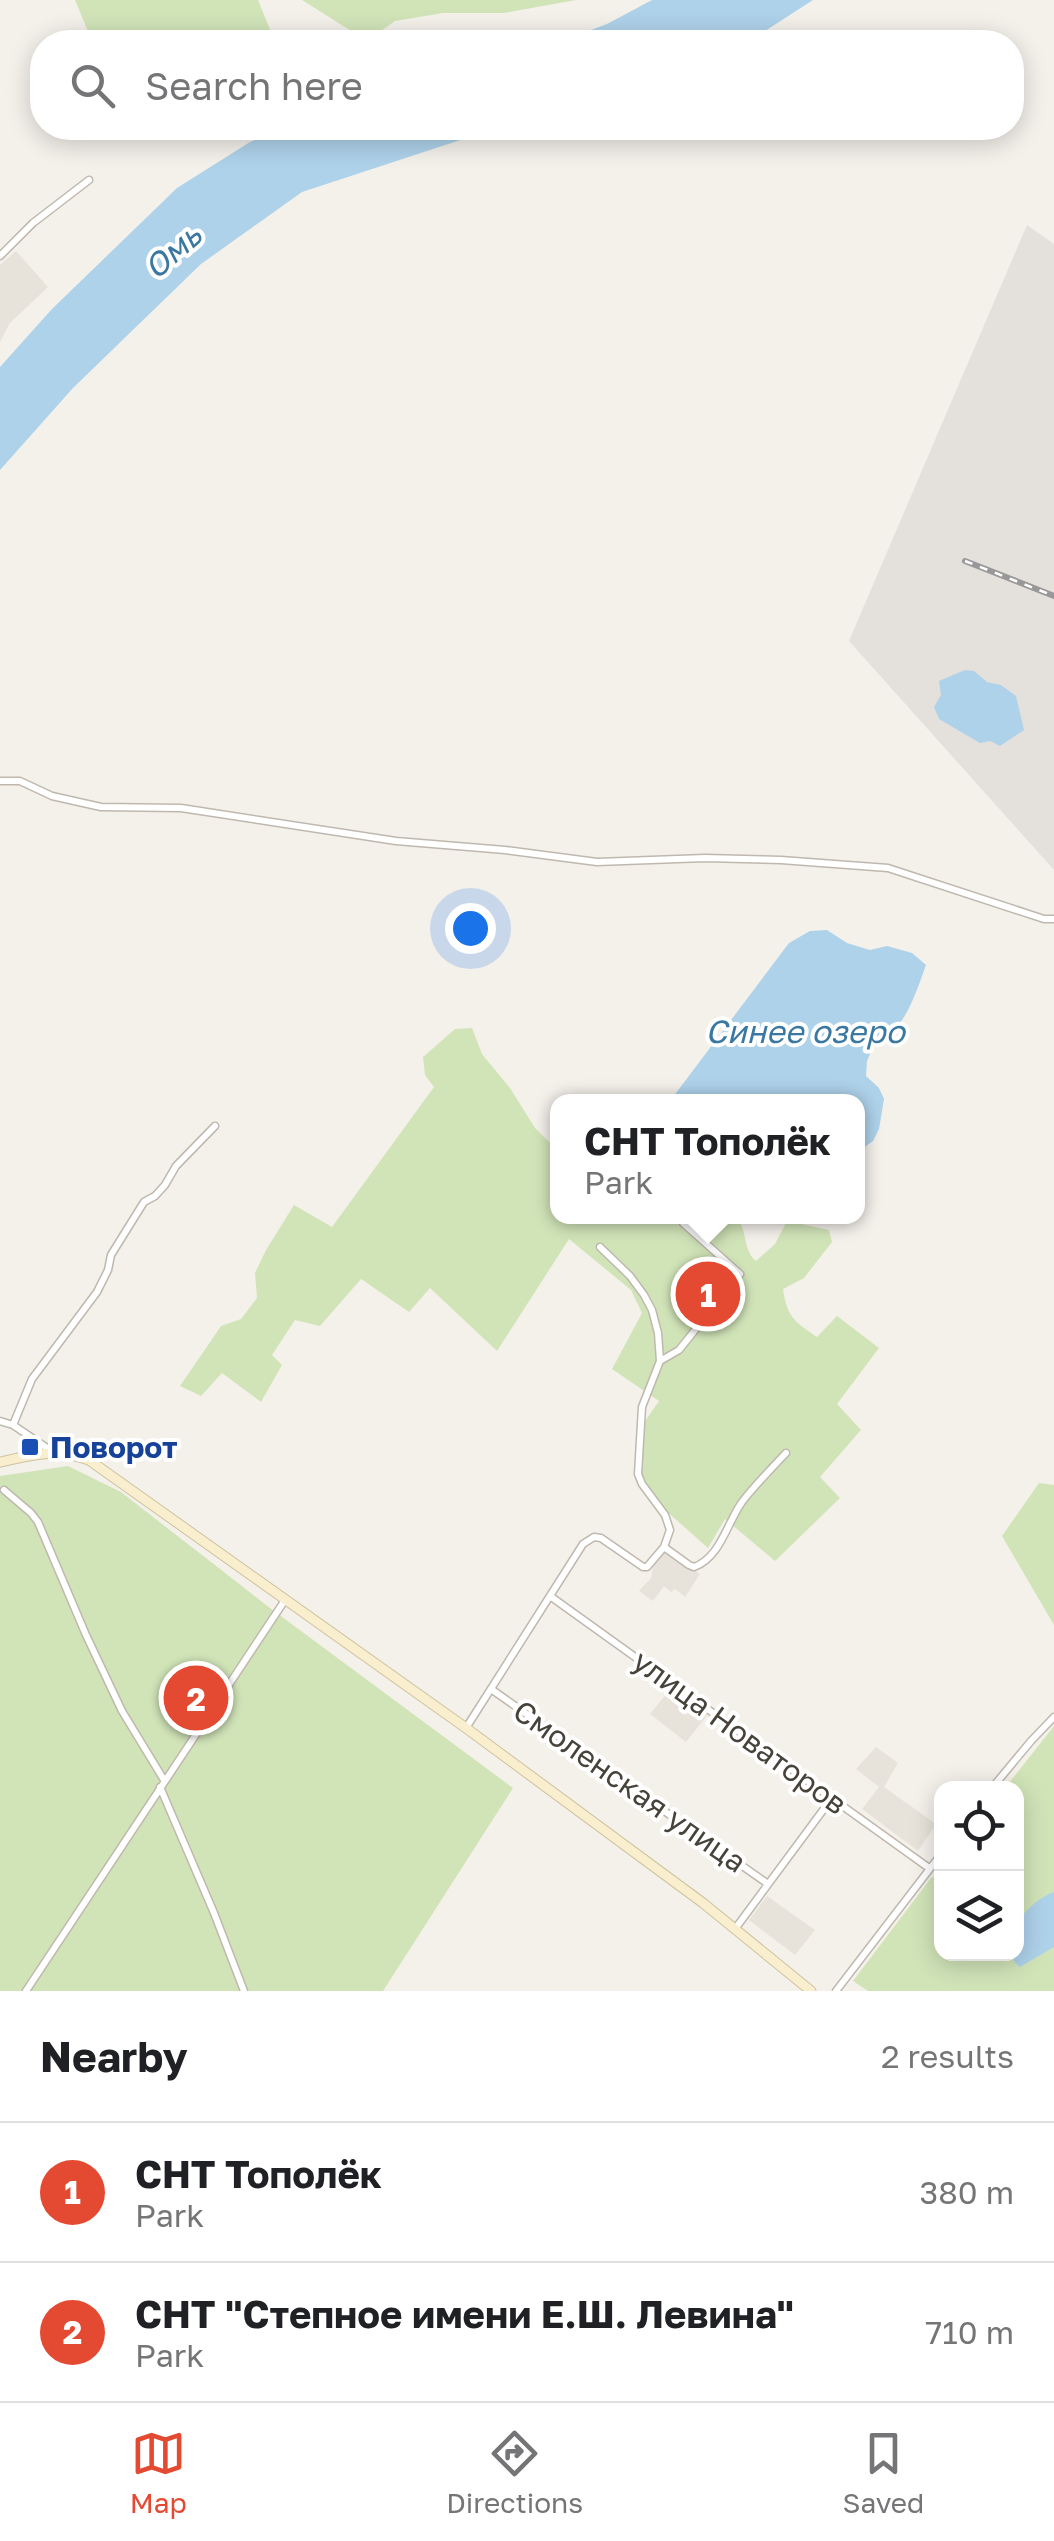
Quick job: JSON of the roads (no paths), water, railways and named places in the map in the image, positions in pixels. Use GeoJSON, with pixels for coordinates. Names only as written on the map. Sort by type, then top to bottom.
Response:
{"type":"FeatureCollection","features":[{"type":"Feature","properties":{"kind":"street"},"geometry":{"type":"LineString","coordinates":[[0,256],[33,223],[89,180]]}},
{"type":"Feature","properties":{"kind":"street"},"geometry":{"type":"LineString","coordinates":[[0,781],[20,780],[52,796],[101,807],[181,808],[396,842],[597,862],[705,858],[888,868],[1054,920]]}},
{"type":"Feature","properties":{"kind":"street"},"geometry":{"type":"LineString","coordinates":[[12,1425],[32,1378],[98,1292],[111,1255],[144,1202],[166,1185],[176,1166],[215,1126]]}},
{"type":"Feature","properties":{"kind":"street"},"geometry":{"type":"LineString","coordinates":[[660,1361],[679,1350],[740,1274],[683,1224]]}},
{"type":"Feature","properties":{"kind":"street"},"geometry":{"type":"LineString","coordinates":[[466,1728],[583,1544],[601,1538],[643,1567],[652,1564],[668,1539],[669,1522],[638,1474],[642,1407],[660,1361],[658,1332],[644,1295],[600,1247]]}},
{"type":"Feature","properties":{"kind":"street"},"geometry":{"type":"LineString","coordinates":[[0,1421],[53,1452]]}},
{"type":"Feature","properties":{"kind":"street"},"geometry":{"type":"LineString","coordinates":[[0,1462],[53,1452],[89,1460],[466,1728],[703,1903],[811,1991]]}},
{"type":"Feature","properties":{"kind":"street"},"geometry":{"type":"LineString","coordinates":[[664,1547],[694,1567],[704,1562],[741,1503],[786,1453]]}},
{"type":"Feature","properties":{"kind":"street"},"geometry":{"type":"LineString","coordinates":[[4,1490],[38,1522],[122,1711],[162,1783],[244,1991]]}},
{"type":"Feature","properties":{"kind":"street","name":"улица Новаторов"},"geometry":{"type":"LineString","coordinates":[[550,1596],[930,1868]]}},
{"type":"Feature","properties":{"kind":"street"},"geometry":{"type":"LineString","coordinates":[[26,1991],[286,1598]]}},
{"type":"Feature","properties":{"kind":"street","name":"Смоленская улица"},"geometry":{"type":"LineString","coordinates":[[491,1689],[768,1884]]}},
{"type":"Feature","properties":{"kind":"street"},"geometry":{"type":"LineString","coordinates":[[998,1781],[1054,1718]]}},
{"type":"Feature","properties":{"kind":"street"},"geometry":{"type":"LineString","coordinates":[[735,1929],[832,1798]]}},
{"type":"Feature","properties":{"kind":"street"},"geometry":{"type":"LineString","coordinates":[[836,1991],[934,1863]]}},
{"type":"Feature","properties":{"kind":"water"},"geometry":{"type":"Polygon","coordinates":[[[652,0],[813,0],[767,30],[591,30],[652,0]]]}},
{"type":"Feature","properties":{"kind":"water","name":"Омь"},"geometry":{"type":"Polygon","coordinates":[[[460,140],[302,192],[201,264],[73,388],[0,470],[0,367],[52,309],[177,188],[250,142],[460,140]]]}},
{"type":"Feature","properties":{"kind":"water"},"geometry":{"type":"Polygon","coordinates":[[[965,670],[974,671],[1016,696],[1024,730],[1000,746],[990,741],[980,743],[939,719],[934,707],[941,695],[939,681],[965,670]]]}},
{"type":"Feature","properties":{"kind":"water","name":"Синее озеро"},"geometry":{"type":"Polygon","coordinates":[[[827,930],[847,943],[870,950],[887,946],[912,953],[926,965],[902,1021],[875,1043],[867,1061],[866,1076],[884,1099],[879,1129],[865,1147],[865,1094],[675,1094],[789,943],[810,931],[827,930]]]}},
{"type":"Feature","properties":{"kind":"water"},"geometry":{"type":"Polygon","coordinates":[[[1054,1892],[1054,1947],[1020,1967],[1014,1961],[1024,1961],[1024,1914],[1054,1892]]]}},
{"type":"Feature","properties":{"kind":"railway"},"geometry":{"type":"LineString","coordinates":[[965,561],[1054,596]]}},
{"type":"Feature","properties":{"kind":"place","name":"СНТ Тополёк"},"geometry":{"type":"Point","coordinates":[708,1294]}},
{"type":"Feature","properties":{"kind":"place","name":"Поворот"},"geometry":{"type":"Point","coordinates":[30,1447]}},
{"type":"Feature","properties":{"kind":"place","name":"СНТ \"Степное имени Е.Ш. Левина\""},"geometry":{"type":"Point","coordinates":[196,1698]}}]}
